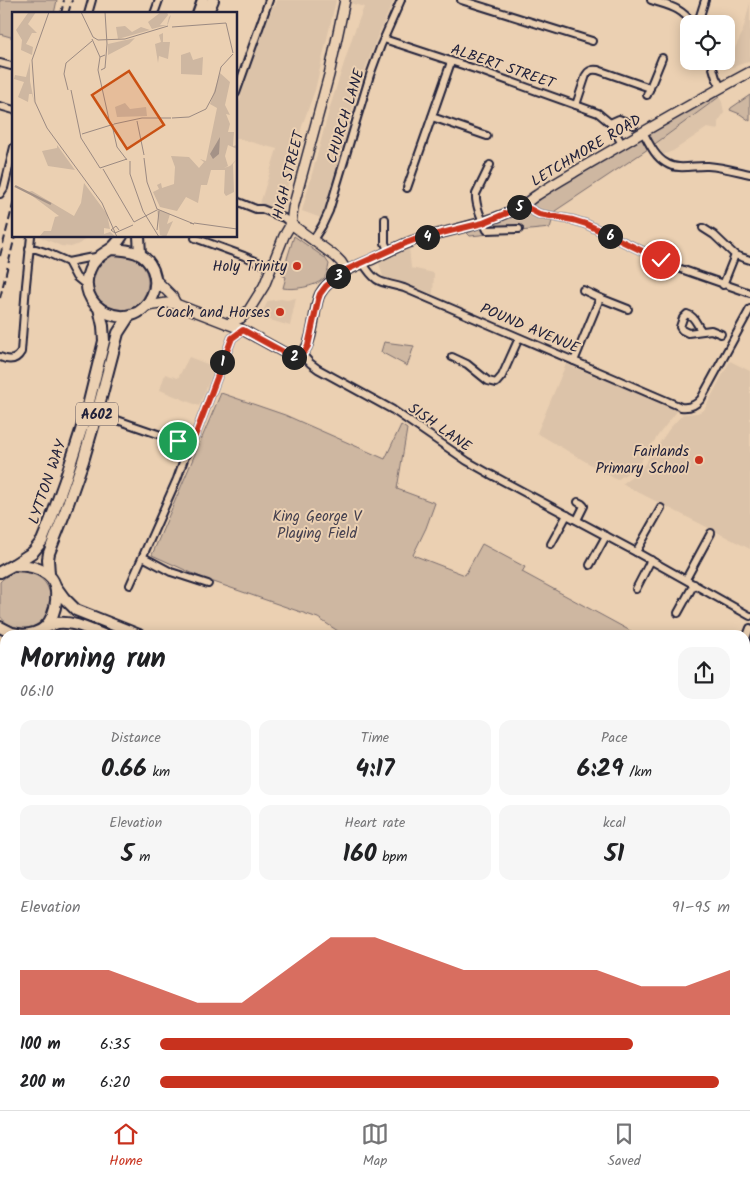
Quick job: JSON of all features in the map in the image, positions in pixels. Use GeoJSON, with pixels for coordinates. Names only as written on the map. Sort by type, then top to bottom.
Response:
{"type":"FeatureCollection","features":[{"type":"Feature","properties":{"kind":"main road"},"geometry":{"type":"LineString","coordinates":[[199,12],[203,0]]}},
{"type":"Feature","properties":{"kind":"main road"},"geometry":{"type":"LineString","coordinates":[[208,12],[213,0]]}},
{"type":"Feature","properties":{"kind":"main road"},"geometry":{"type":"LineString","coordinates":[[87,286],[89,271],[97,257],[111,248],[120,238]]}},
{"type":"Feature","properties":{"kind":"main road"},"geometry":{"type":"LineString","coordinates":[[139,238],[140,254]]}},
{"type":"Feature","properties":{"kind":"main road"},"geometry":{"type":"LineString","coordinates":[[99,308],[110,314],[129,316],[147,306],[154,291],[155,279],[151,265],[140,254],[111,248]]}},
{"type":"Feature","properties":{"kind":"main road","name":"LYTTON WAY"},"geometry":{"type":"LineString","coordinates":[[0,572],[33,552],[42,541],[65,480],[85,418],[104,341],[104,326],[99,308],[90,297],[87,286]]}},
{"type":"Feature","properties":{"kind":"main road","name":"LYTTON WAY"},"geometry":{"type":"LineString","coordinates":[[49,574],[49,554],[72,493],[97,413],[118,333],[129,316]]}},
{"type":"Feature","properties":{"kind":"main road"},"geometry":{"type":"LineString","coordinates":[[13,565],[34,567],[49,574],[64,598],[76,610],[126,630]]}},
{"type":"Feature","properties":{"kind":"main road"},"geometry":{"type":"LineString","coordinates":[[46,627],[55,608],[56,586]]}},
{"type":"Feature","properties":{"kind":"main road"},"geometry":{"type":"LineString","coordinates":[[41,630],[58,623],[65,623],[89,630]]}},
{"type":"Feature","properties":{"kind":"street"},"geometry":{"type":"LineString","coordinates":[[238,87],[269,0]]}},
{"type":"Feature","properties":{"kind":"street","name":"HIGH STREET"},"geometry":{"type":"LineString","coordinates":[[228,324],[241,318],[249,310],[264,286],[284,236],[291,224],[293,208],[329,74],[345,0]]}},
{"type":"Feature","properties":{"kind":"street","name":"CHURCH LANE"},"geometry":{"type":"LineString","coordinates":[[313,240],[329,211],[368,80],[401,0]]}},
{"type":"Feature","properties":{"kind":"street"},"geometry":{"type":"LineString","coordinates":[[462,0],[592,41]]}},
{"type":"Feature","properties":{"kind":"street"},"geometry":{"type":"LineString","coordinates":[[651,0],[682,11],[686,15]]}},
{"type":"Feature","properties":{"kind":"street"},"geometry":{"type":"LineString","coordinates":[[700,15],[705,0]]}},
{"type":"Feature","properties":{"kind":"street","name":"ALBERT STREET"},"geometry":{"type":"LineString","coordinates":[[384,39],[598,113],[610,123],[622,144]]}},
{"type":"Feature","properties":{"kind":"street"},"geometry":{"type":"LineString","coordinates":[[576,105],[589,71],[598,70],[648,92],[662,58]]}},
{"type":"Feature","properties":{"kind":"street"},"geometry":{"type":"LineString","coordinates":[[407,188],[451,62]]}},
{"type":"Feature","properties":{"kind":"street"},"geometry":{"type":"LineString","coordinates":[[0,63],[11,66]]}},
{"type":"Feature","properties":{"kind":"street"},"geometry":{"type":"LineString","coordinates":[[714,70],[721,87]]}},
{"type":"Feature","properties":{"kind":"street","name":"LETCHMORE ROAD"},"geometry":{"type":"LineString","coordinates":[[302,354],[308,346],[314,313],[320,294],[326,286],[346,270],[417,239],[483,223],[524,206],[536,195],[622,144],[750,72]]}},
{"type":"Feature","properties":{"kind":"street"},"geometry":{"type":"LineString","coordinates":[[432,117],[487,136]]}},
{"type":"Feature","properties":{"kind":"street","name":"ALBERT STREET"},"geometry":{"type":"LineString","coordinates":[[610,123],[619,119],[634,125]]}},
{"type":"Feature","properties":{"kind":"street"},"geometry":{"type":"LineString","coordinates":[[643,132],[657,156],[667,165],[715,167],[750,174]]}},
{"type":"Feature","properties":{"kind":"street"},"geometry":{"type":"LineString","coordinates":[[0,194],[4,188],[12,154]]}},
{"type":"Feature","properties":{"kind":"street"},"geometry":{"type":"LineString","coordinates":[[490,165],[475,198],[483,223],[487,230],[519,229]]}},
{"type":"Feature","properties":{"kind":"street"},"geometry":{"type":"LineString","coordinates":[[238,202],[284,218],[336,257],[346,270]]}},
{"type":"Feature","properties":{"kind":"street"},"geometry":{"type":"LineString","coordinates":[[524,206],[539,214],[586,224],[670,264],[723,285],[750,293]]}},
{"type":"Feature","properties":{"kind":"street"},"geometry":{"type":"LineString","coordinates":[[385,219],[385,243],[388,252]]}},
{"type":"Feature","properties":{"kind":"street"},"geometry":{"type":"LineString","coordinates":[[703,228],[714,235],[735,255],[750,260]]}},
{"type":"Feature","properties":{"kind":"street"},"geometry":{"type":"LineString","coordinates":[[2,357],[13,360],[21,352],[31,238]]}},
{"type":"Feature","properties":{"kind":"street"},"geometry":{"type":"LineString","coordinates":[[195,238],[272,268]]}},
{"type":"Feature","properties":{"kind":"street"},"geometry":{"type":"LineString","coordinates":[[29,249],[36,249],[68,262],[97,257]]}},
{"type":"Feature","properties":{"kind":"street"},"geometry":{"type":"LineString","coordinates":[[723,285],[735,255]]}},
{"type":"Feature","properties":{"kind":"street"},"geometry":{"type":"LineString","coordinates":[[68,262],[76,277],[87,286]]}},
{"type":"Feature","properties":{"kind":"street","name":"POUND AVENUE"},"geometry":{"type":"LineString","coordinates":[[363,263],[369,273],[379,282],[404,288],[677,406],[685,407],[700,401],[733,340]]}},
{"type":"Feature","properties":{"kind":"street"},"geometry":{"type":"LineString","coordinates":[[155,279],[172,296],[176,304]]}},
{"type":"Feature","properties":{"kind":"street"},"geometry":{"type":"LineString","coordinates":[[583,290],[628,309]]}},
{"type":"Feature","properties":{"kind":"street"},"geometry":{"type":"LineString","coordinates":[[574,361],[600,298]]}},
{"type":"Feature","properties":{"kind":"street"},"geometry":{"type":"LineString","coordinates":[[147,306],[167,303],[176,304],[243,330],[293,357],[302,354]]}},
{"type":"Feature","properties":{"kind":"street"},"geometry":{"type":"LineString","coordinates":[[701,330],[711,330],[733,340],[750,309]]}},
{"type":"Feature","properties":{"kind":"street"},"geometry":{"type":"LineString","coordinates":[[228,324],[232,338]]}},
{"type":"Feature","properties":{"kind":"street"},"geometry":{"type":"LineString","coordinates":[[97,413],[178,441],[188,441],[195,436],[232,338],[243,330]]}},
{"type":"Feature","properties":{"kind":"street"},"geometry":{"type":"LineString","coordinates":[[452,357],[467,364],[488,381],[496,383],[502,376],[519,338]]}},
{"type":"Feature","properties":{"kind":"street","name":"SISH LANE"},"geometry":{"type":"LineString","coordinates":[[302,354],[318,369],[393,410],[467,461],[686,579],[750,616]]}},
{"type":"Feature","properties":{"kind":"street"},"geometry":{"type":"LineString","coordinates":[[130,585],[177,479],[188,448],[188,441]]}},
{"type":"Feature","properties":{"kind":"street"},"geometry":{"type":"LineString","coordinates":[[577,520],[584,506],[578,502]]}},
{"type":"Feature","properties":{"kind":"street"},"geometry":{"type":"LineString","coordinates":[[636,552],[661,508]]}},
{"type":"Feature","properties":{"kind":"street"},"geometry":{"type":"LineString","coordinates":[[551,544],[567,515]]}},
{"type":"Feature","properties":{"kind":"street"},"geometry":{"type":"LineString","coordinates":[[686,579],[711,533]]}},
{"type":"Feature","properties":{"kind":"street"},"geometry":{"type":"LineString","coordinates":[[590,565],[606,536]]}},
{"type":"Feature","properties":{"kind":"street"},"geometry":{"type":"LineString","coordinates":[[143,557],[171,572],[208,584]]}},
{"type":"Feature","properties":{"kind":"street"},"geometry":{"type":"LineString","coordinates":[[636,589],[651,560]]}},
{"type":"Feature","properties":{"kind":"street"},"geometry":{"type":"LineString","coordinates":[[678,613],[694,584]]}},
{"type":"Feature","properties":{"kind":"shaded area"},"geometry":{"type":"Polygon","coordinates":[[[277,0],[336,0],[315,90],[302,126],[289,182],[283,198],[287,200],[283,216],[259,207],[277,149],[238,139],[238,105],[257,47],[273,6],[275,6],[277,0]]]}},
{"type":"Feature","properties":{"kind":"shaded area"},"geometry":{"type":"Polygon","coordinates":[[[351,0],[394,0],[376,40],[357,91],[334,179],[321,218],[302,211],[330,107],[364,7],[350,3],[351,0]]]}},
{"type":"Feature","properties":{"kind":"shaded area"},"geometry":{"type":"Polygon","coordinates":[[[750,3],[750,61],[735,66],[735,48],[742,34],[750,3]]]}},
{"type":"Feature","properties":{"kind":"shaded area"},"geometry":{"type":"Polygon","coordinates":[[[719,97],[724,113],[718,122],[718,130],[707,128],[673,151],[662,155],[657,142],[719,97]]]}},
{"type":"Feature","properties":{"kind":"shaded area"},"geometry":{"type":"Polygon","coordinates":[[[43,238],[86,238],[71,247],[61,246],[43,238]]]}},
{"type":"Feature","properties":{"kind":"shaded area"},"geometry":{"type":"Polygon","coordinates":[[[409,247],[411,268],[434,273],[433,294],[407,284],[384,280],[379,263],[409,247]]]}},
{"type":"Feature","properties":{"kind":"shaded area"},"geometry":{"type":"Polygon","coordinates":[[[296,298],[290,326],[260,317],[268,301],[296,298]]]}},
{"type":"Feature","properties":{"kind":"shaded area"},"geometry":{"type":"Polygon","coordinates":[[[189,357],[215,367],[199,406],[160,390],[165,374],[178,378],[189,357]]]}},
{"type":"Feature","properties":{"kind":"shaded area","name":"Fairlands Primary School"},"geometry":{"type":"Polygon","coordinates":[[[730,361],[750,371],[750,549],[622,484],[642,468],[670,428],[683,414],[697,413],[704,410],[730,361]]]}},
{"type":"Feature","properties":{"kind":"shaded area","name":"Fairlands Primary School"},"geometry":{"type":"Polygon","coordinates":[[[566,364],[678,410],[639,464],[617,480],[537,433],[566,364]]]}},
{"type":"Feature","properties":{"kind":"green space"},"geometry":{"type":"Polygon","coordinates":[[[0,0],[57,0],[54,12],[12,12],[12,37],[0,34],[0,0]]]}},
{"type":"Feature","properties":{"kind":"green space"},"geometry":{"type":"Polygon","coordinates":[[[717,93],[719,97],[648,149],[555,211],[550,228],[470,236],[467,233],[494,224],[518,212],[538,198],[717,93]]]}},
{"type":"Feature","properties":{"kind":"green space"},"geometry":{"type":"Polygon","coordinates":[[[750,95],[750,121],[730,110],[750,95]]]}},
{"type":"Feature","properties":{"kind":"green space"},"geometry":{"type":"Polygon","coordinates":[[[294,236],[325,258],[329,264],[324,278],[319,282],[309,286],[287,289],[283,288],[286,277],[282,275],[294,236]]]}},
{"type":"Feature","properties":{"kind":"green space"},"geometry":{"type":"Polygon","coordinates":[[[114,254],[126,254],[140,262],[148,276],[146,293],[140,302],[126,310],[114,310],[104,305],[97,298],[92,288],[92,276],[97,266],[104,259],[114,254]]]}},
{"type":"Feature","properties":{"kind":"green space"},"geometry":{"type":"Polygon","coordinates":[[[384,342],[414,346],[407,366],[381,352],[384,342]]]}},
{"type":"Feature","properties":{"kind":"green space","name":"King George V Playing Field"},"geometry":{"type":"Polygon","coordinates":[[[221,393],[285,415],[385,459],[401,425],[407,429],[397,489],[435,503],[413,555],[465,575],[482,544],[525,567],[522,572],[629,630],[336,630],[318,618],[205,579],[152,555],[221,393]]]}},
{"type":"Feature","properties":{"kind":"green space"},"geometry":{"type":"Polygon","coordinates":[[[20,571],[34,574],[44,581],[49,591],[50,601],[48,612],[42,621],[32,626],[20,628],[4,621],[0,616],[0,582],[9,575],[20,571]]]}},
{"type":"Feature","properties":{"kind":"railway"},"geometry":{"type":"LineString","coordinates":[[61,12],[64,0]]}},
{"type":"Feature","properties":{"kind":"railway"},"geometry":{"type":"LineString","coordinates":[[69,12],[72,0]]}},
{"type":"Feature","properties":{"kind":"railway"},"geometry":{"type":"LineString","coordinates":[[0,256],[12,209]]}},
{"type":"Feature","properties":{"kind":"railway"},"geometry":{"type":"LineString","coordinates":[[0,298],[15,238]]}},
{"type":"Feature","properties":{"kind":"place","name":"Holy Trinity"},"geometry":{"type":"Point","coordinates":[297,266]}},
{"type":"Feature","properties":{"kind":"place","name":"Coach and Horses"},"geometry":{"type":"Point","coordinates":[280,312]}},
{"type":"Feature","properties":{"kind":"place","name":"Fairlands Primary School"},"geometry":{"type":"Point","coordinates":[699,460]}},
{"type":"Feature","properties":{"kind":"route"},"geometry":{"type":"LineString","coordinates":[[178,441],[188,441],[195,436],[232,338],[243,330],[293,357],[299,356],[305,352],[308,346],[314,313],[320,294],[326,286],[346,270],[406,243],[483,223],[524,206],[539,214],[586,224],[661,260]]}}]}
